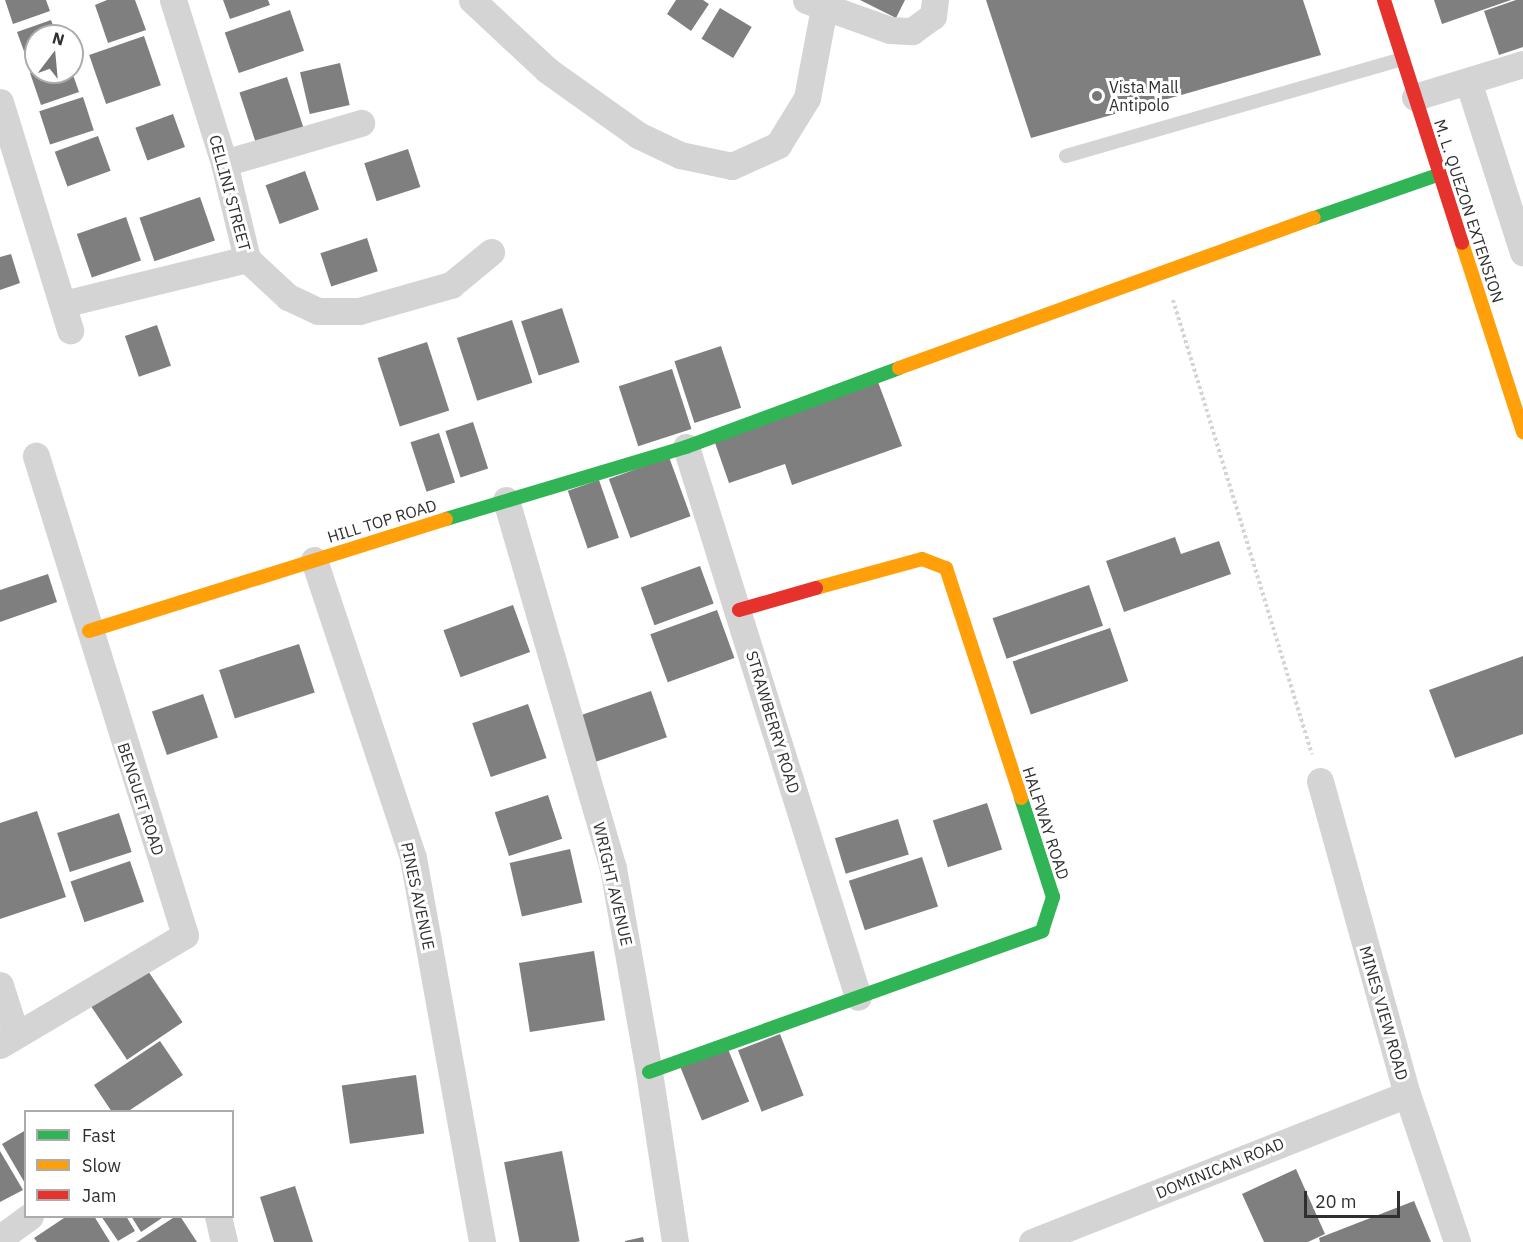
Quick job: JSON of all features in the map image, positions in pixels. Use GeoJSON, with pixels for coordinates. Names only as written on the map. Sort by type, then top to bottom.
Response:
{"type":"FeatureCollection","features":[{"type":"Feature","properties":{"kind":"street","name":"CELLINI STREET"},"geometry":{"type":"LineString","coordinates":[[173,0],[224,163],[247,260],[288,297],[318,311],[359,311],[451,285],[491,252]]}},
{"type":"Feature","properties":{"kind":"street"},"geometry":{"type":"LineString","coordinates":[[472,0],[547,70],[638,135],[680,155],[732,166],[778,146],[807,98],[815,4],[890,30],[912,31],[933,16],[936,0]]}},
{"type":"Feature","properties":{"kind":"street","name":"M. L. QUEZON EXTENSION"},"geometry":{"type":"LineString","coordinates":[[1384,0],[1523,432]]}},
{"type":"Feature","properties":{"kind":"street"},"geometry":{"type":"LineString","coordinates":[[1416,97],[1523,64]]}},
{"type":"Feature","properties":{"kind":"street"},"geometry":{"type":"LineString","coordinates":[[1468,81],[1523,252]]}},
{"type":"Feature","properties":{"kind":"street"},"geometry":{"type":"LineString","coordinates":[[0,102],[70,330]]}},
{"type":"Feature","properties":{"kind":"street"},"geometry":{"type":"LineString","coordinates":[[224,163],[361,123]]}},
{"type":"Feature","properties":{"kind":"street","name":"HILL TOP ROAD"},"geometry":{"type":"LineString","coordinates":[[88,631],[506,500],[686,447],[1164,270],[1440,174]]}},
{"type":"Feature","properties":{"kind":"street"},"geometry":{"type":"LineString","coordinates":[[63,304],[247,260]]}},
{"type":"Feature","properties":{"kind":"street","name":"STRAWBERRY ROAD"},"geometry":{"type":"LineString","coordinates":[[686,447],[739,610],[858,997]]}},
{"type":"Feature","properties":{"kind":"street","name":"BENGUET ROAD"},"geometry":{"type":"LineString","coordinates":[[8,1040],[185,935],[88,631],[36,456]]}},
{"type":"Feature","properties":{"kind":"street","name":"WRIGHT AVENUE"},"geometry":{"type":"LineString","coordinates":[[506,500],[613,868],[649,1072],[675,1242]]}},
{"type":"Feature","properties":{"kind":"street","name":"HALFWAY ROAD"},"geometry":{"type":"LineString","coordinates":[[649,1072],[1042,931],[1053,897],[946,568],[922,559],[739,610]]}},
{"type":"Feature","properties":{"kind":"street","name":"PINES AVENUE"},"geometry":{"type":"LineString","coordinates":[[314,560],[413,858],[482,1242]]}},
{"type":"Feature","properties":{"kind":"street","name":"MINES VIEW ROAD"},"geometry":{"type":"LineString","coordinates":[[1320,781],[1407,1094],[1457,1242]]}},
{"type":"Feature","properties":{"kind":"street"},"geometry":{"type":"LineString","coordinates":[[0,985],[8,1040]]}},
{"type":"Feature","properties":{"kind":"street","name":"DOMINICAN ROAD"},"geometry":{"type":"LineString","coordinates":[[1032,1242],[1407,1094]]}},
{"type":"Feature","properties":{"kind":"street"},"geometry":{"type":"LineString","coordinates":[[0,1238],[27,1218]]}},
{"type":"Feature","properties":{"kind":"street"},"geometry":{"type":"LineString","coordinates":[[218,1218],[224,1242]]}},
{"type":"Feature","properties":{"kind":"lane"},"geometry":{"type":"LineString","coordinates":[[1066,156],[1403,59]]}},
{"type":"Feature","properties":{"kind":"path"},"geometry":{"type":"LineString","coordinates":[[1164,270],[1320,781]]}},
{"type":"Feature","properties":{"kind":"building"},"geometry":{"type":"Polygon","coordinates":[[[5,0],[46,0],[50,11],[13,24],[5,0]]]}},
{"type":"Feature","properties":{"kind":"building"},"geometry":{"type":"Polygon","coordinates":[[[107,0],[135,0],[146,30],[108,43],[95,5],[107,0]]]}},
{"type":"Feature","properties":{"kind":"building"},"geometry":{"type":"Polygon","coordinates":[[[223,0],[268,0],[270,5],[230,19],[223,0]]]}},
{"type":"Feature","properties":{"kind":"building"},"geometry":{"type":"Polygon","coordinates":[[[676,0],[703,0],[709,4],[691,31],[667,14],[676,0]]]}},
{"type":"Feature","properties":{"kind":"building"},"geometry":{"type":"Polygon","coordinates":[[[860,0],[905,0],[896,18],[860,0]]]}},
{"type":"Feature","properties":{"kind":"building","name":"Vista Mall Antipolo"},"geometry":{"type":"Polygon","coordinates":[[[986,0],[1303,0],[1321,55],[1031,138],[986,0]]]}},
{"type":"Feature","properties":{"kind":"building"},"geometry":{"type":"Polygon","coordinates":[[[1434,0],[1511,0],[1442,24],[1434,0]]]}},
{"type":"Feature","properties":{"kind":"building"},"geometry":{"type":"Polygon","coordinates":[[[1516,0],[1523,0],[1523,47],[1499,55],[1484,11],[1516,0]]]}},
{"type":"Feature","properties":{"kind":"building"},"geometry":{"type":"Polygon","coordinates":[[[720,8],[752,27],[733,58],[701,39],[720,8]]]}},
{"type":"Feature","properties":{"kind":"building"},"geometry":{"type":"Polygon","coordinates":[[[290,10],[304,51],[239,73],[225,32],[290,10]]]}},
{"type":"Feature","properties":{"kind":"building"},"geometry":{"type":"Polygon","coordinates":[[[51,20],[52,24],[40,24],[51,20]]]}},
{"type":"Feature","properties":{"kind":"building"},"geometry":{"type":"Polygon","coordinates":[[[24,30],[24,51],[17,32],[24,30]]]}},
{"type":"Feature","properties":{"kind":"building"},"geometry":{"type":"Polygon","coordinates":[[[144,36],[161,85],[106,104],[89,55],[144,36]]]}},
{"type":"Feature","properties":{"kind":"building"},"geometry":{"type":"Polygon","coordinates":[[[340,63],[350,105],[310,114],[300,72],[340,63]]]}},
{"type":"Feature","properties":{"kind":"building"},"geometry":{"type":"Polygon","coordinates":[[[287,77],[304,130],[257,146],[239,92],[287,77]]]}},
{"type":"Feature","properties":{"kind":"building"},"geometry":{"type":"Polygon","coordinates":[[[34,84],[76,84],[79,92],[41,105],[34,84]]]}},
{"type":"Feature","properties":{"kind":"building"},"geometry":{"type":"Polygon","coordinates":[[[83,97],[94,130],[50,145],[39,111],[83,97]]]}},
{"type":"Feature","properties":{"kind":"building"},"geometry":{"type":"Polygon","coordinates":[[[173,114],[185,147],[147,161],[135,128],[173,114]]]}},
{"type":"Feature","properties":{"kind":"building"},"geometry":{"type":"Polygon","coordinates":[[[98,136],[111,171],[67,187],[55,152],[98,136]]]}},
{"type":"Feature","properties":{"kind":"building"},"geometry":{"type":"Polygon","coordinates":[[[408,149],[420,187],[377,201],[364,163],[408,149]]]}},
{"type":"Feature","properties":{"kind":"building"},"geometry":{"type":"Polygon","coordinates":[[[305,171],[319,210],[280,224],[266,185],[305,171]]]}},
{"type":"Feature","properties":{"kind":"building"},"geometry":{"type":"Polygon","coordinates":[[[200,197],[215,240],[154,261],[139,218],[200,197]]]}},
{"type":"Feature","properties":{"kind":"building"},"geometry":{"type":"Polygon","coordinates":[[[126,217],[141,260],[92,277],[77,234],[126,217]]]}},
{"type":"Feature","properties":{"kind":"building"},"geometry":{"type":"Polygon","coordinates":[[[367,238],[378,271],[331,286],[320,253],[367,238]]]}},
{"type":"Feature","properties":{"kind":"building"},"geometry":{"type":"Polygon","coordinates":[[[11,254],[20,283],[0,290],[0,257],[11,254]]]}},
{"type":"Feature","properties":{"kind":"building"},"geometry":{"type":"Polygon","coordinates":[[[562,308],[580,362],[539,375],[521,321],[562,308]]]}},
{"type":"Feature","properties":{"kind":"building"},"geometry":{"type":"Polygon","coordinates":[[[512,320],[532,383],[477,401],[457,338],[512,320]]]}},
{"type":"Feature","properties":{"kind":"building"},"geometry":{"type":"Polygon","coordinates":[[[157,325],[171,366],[139,377],[125,336],[157,325]]]}},
{"type":"Feature","properties":{"kind":"building"},"geometry":{"type":"Polygon","coordinates":[[[427,342],[449,410],[400,427],[378,358],[427,342]]]}},
{"type":"Feature","properties":{"kind":"building"},"geometry":{"type":"Polygon","coordinates":[[[721,346],[741,408],[694,423],[674,361],[721,346]]]}},
{"type":"Feature","properties":{"kind":"building"},"geometry":{"type":"Polygon","coordinates":[[[672,369],[691,429],[638,446],[619,386],[672,369]]]}},
{"type":"Feature","properties":{"kind":"building"},"geometry":{"type":"Polygon","coordinates":[[[878,382],[902,446],[792,485],[785,464],[729,483],[714,440],[878,382]]]}},
{"type":"Feature","properties":{"kind":"building"},"geometry":{"type":"Polygon","coordinates":[[[473,422],[488,469],[461,478],[445,431],[473,422]]]}},
{"type":"Feature","properties":{"kind":"building"},"geometry":{"type":"Polygon","coordinates":[[[439,433],[455,482],[427,492],[410,442],[439,433]]]}},
{"type":"Feature","properties":{"kind":"building"},"geometry":{"type":"Polygon","coordinates":[[[669,457],[691,516],[630,538],[609,479],[669,457]]]}},
{"type":"Feature","properties":{"kind":"building"},"geometry":{"type":"Polygon","coordinates":[[[599,480],[619,538],[588,548],[568,491],[599,480]]]}},
{"type":"Feature","properties":{"kind":"building"},"geometry":{"type":"Polygon","coordinates":[[[1175,537],[1181,554],[1219,541],[1231,574],[1124,612],[1106,561],[1175,537]]]}},
{"type":"Feature","properties":{"kind":"building"},"geometry":{"type":"Polygon","coordinates":[[[700,566],[714,604],[654,625],[641,588],[700,566]]]}},
{"type":"Feature","properties":{"kind":"building"},"geometry":{"type":"Polygon","coordinates":[[[48,574],[57,602],[0,622],[0,590],[48,574]]]}},
{"type":"Feature","properties":{"kind":"building"},"geometry":{"type":"Polygon","coordinates":[[[1089,585],[1103,626],[1007,659],[993,618],[1089,585]]]}},
{"type":"Feature","properties":{"kind":"building"},"geometry":{"type":"Polygon","coordinates":[[[513,605],[530,652],[461,677],[443,630],[513,605]]]}},
{"type":"Feature","properties":{"kind":"building"},"geometry":{"type":"Polygon","coordinates":[[[717,610],[734,658],[668,682],[650,634],[717,610]]]}},
{"type":"Feature","properties":{"kind":"building"},"geometry":{"type":"Polygon","coordinates":[[[1110,628],[1128,681],[1031,714],[1013,662],[1110,628]]]}},
{"type":"Feature","properties":{"kind":"building"},"geometry":{"type":"Polygon","coordinates":[[[299,644],[315,693],[235,718],[219,670],[299,644]]]}},
{"type":"Feature","properties":{"kind":"building"},"geometry":{"type":"Polygon","coordinates":[[[1523,656],[1523,734],[1455,758],[1429,690],[1523,656]]]}},
{"type":"Feature","properties":{"kind":"building"},"geometry":{"type":"Polygon","coordinates":[[[651,691],[667,737],[592,763],[576,717],[651,691]]]}},
{"type":"Feature","properties":{"kind":"building"},"geometry":{"type":"Polygon","coordinates":[[[203,694],[218,737],[167,755],[152,712],[203,694]]]}},
{"type":"Feature","properties":{"kind":"building"},"geometry":{"type":"Polygon","coordinates":[[[528,704],[547,758],[491,777],[472,723],[528,704]]]}},
{"type":"Feature","properties":{"kind":"building"},"geometry":{"type":"Polygon","coordinates":[[[548,795],[562,839],[509,856],[495,812],[548,795]]]}},
{"type":"Feature","properties":{"kind":"building"},"geometry":{"type":"Polygon","coordinates":[[[987,803],[1002,850],[948,867],[933,821],[987,803]]]}},
{"type":"Feature","properties":{"kind":"building"},"geometry":{"type":"Polygon","coordinates":[[[37,811],[66,897],[0,919],[0,823],[37,811]]]}},
{"type":"Feature","properties":{"kind":"building"},"geometry":{"type":"Polygon","coordinates":[[[119,813],[132,852],[70,872],[57,833],[119,813]]]}},
{"type":"Feature","properties":{"kind":"building"},"geometry":{"type":"Polygon","coordinates":[[[898,819],[909,854],[846,874],[835,838],[898,819]]]}},
{"type":"Feature","properties":{"kind":"building"},"geometry":{"type":"Polygon","coordinates":[[[570,849],[582,903],[522,917],[510,863],[570,849]]]}},
{"type":"Feature","properties":{"kind":"building"},"geometry":{"type":"Polygon","coordinates":[[[922,857],[938,906],[865,930],[849,881],[922,857]]]}},
{"type":"Feature","properties":{"kind":"building"},"geometry":{"type":"Polygon","coordinates":[[[130,861],[144,902],[84,922],[70,882],[130,861]]]}},
{"type":"Feature","properties":{"kind":"building"},"geometry":{"type":"Polygon","coordinates":[[[594,951],[605,1020],[530,1032],[519,963],[594,951]]]}},
{"type":"Feature","properties":{"kind":"building"},"geometry":{"type":"Polygon","coordinates":[[[144,965],[183,1022],[127,1060],[88,1002],[144,965]]]}},
{"type":"Feature","properties":{"kind":"building"},"geometry":{"type":"Polygon","coordinates":[[[780,1034],[804,1096],[762,1112],[738,1050],[780,1034]]]}},
{"type":"Feature","properties":{"kind":"building"},"geometry":{"type":"Polygon","coordinates":[[[160,1041],[183,1075],[130,1110],[111,1110],[94,1085],[160,1041]]]}},
{"type":"Feature","properties":{"kind":"building"},"geometry":{"type":"Polygon","coordinates":[[[726,1044],[749,1101],[702,1121],[679,1063],[726,1044]]]}},
{"type":"Feature","properties":{"kind":"building"},"geometry":{"type":"Polygon","coordinates":[[[416,1075],[424,1133],[350,1144],[342,1085],[416,1075]]]}},
{"type":"Feature","properties":{"kind":"building"},"geometry":{"type":"Polygon","coordinates":[[[24,1131],[24,1182],[2,1144],[24,1131]]]}},
{"type":"Feature","properties":{"kind":"building"},"geometry":{"type":"Polygon","coordinates":[[[0,1151],[23,1190],[0,1202],[0,1151]]]}},
{"type":"Feature","properties":{"kind":"building"},"geometry":{"type":"Polygon","coordinates":[[[562,1151],[580,1241],[520,1242],[504,1162],[562,1151]]]}},
{"type":"Feature","properties":{"kind":"building"},"geometry":{"type":"Polygon","coordinates":[[[1296,1169],[1325,1234],[1308,1242],[1264,1242],[1242,1194],[1296,1169]]]}},
{"type":"Feature","properties":{"kind":"building"},"geometry":{"type":"Polygon","coordinates":[[[295,1186],[313,1242],[274,1242],[260,1197],[295,1186]]]}},
{"type":"Feature","properties":{"kind":"building"},"geometry":{"type":"Polygon","coordinates":[[[1414,1201],[1431,1242],[1320,1242],[1319,1238],[1414,1201]]]}},
{"type":"Feature","properties":{"kind":"building"},"geometry":{"type":"Polygon","coordinates":[[[64,1218],[95,1218],[110,1242],[37,1242],[34,1238],[64,1218]]]}},
{"type":"Feature","properties":{"kind":"building"},"geometry":{"type":"Polygon","coordinates":[[[102,1218],[127,1218],[135,1231],[118,1241],[102,1218]]]}},
{"type":"Feature","properties":{"kind":"building"},"geometry":{"type":"Polygon","coordinates":[[[132,1218],[162,1218],[141,1232],[132,1218]]]}},
{"type":"Feature","properties":{"kind":"building"},"geometry":{"type":"Polygon","coordinates":[[[173,1218],[181,1218],[197,1242],[136,1242],[173,1218]]]}},
{"type":"Feature","properties":{"kind":"building"},"geometry":{"type":"Polygon","coordinates":[[[643,1237],[644,1242],[625,1242],[625,1241],[643,1237]]]}},
{"type":"Feature","properties":{"kind":"traffic: fast"},"geometry":{"type":"LineString","coordinates":[[1314,218],[1440,174]]}},
{"type":"Feature","properties":{"kind":"traffic: fast"},"geometry":{"type":"LineString","coordinates":[[446,519],[686,447],[899,368]]}},
{"type":"Feature","properties":{"kind":"traffic: fast"},"geometry":{"type":"LineString","coordinates":[[649,1072],[1042,931],[1053,897],[1021,798]]}},
{"type":"Feature","properties":{"kind":"traffic: slow"},"geometry":{"type":"LineString","coordinates":[[899,368],[1314,218]]}},
{"type":"Feature","properties":{"kind":"traffic: slow"},"geometry":{"type":"LineString","coordinates":[[1462,243],[1523,432]]}},
{"type":"Feature","properties":{"kind":"traffic: slow"},"geometry":{"type":"LineString","coordinates":[[89,631],[446,519]]}},
{"type":"Feature","properties":{"kind":"traffic: slow"},"geometry":{"type":"LineString","coordinates":[[816,588],[922,559],[946,568],[1021,798]]}},
{"type":"Feature","properties":{"kind":"traffic: jam"},"geometry":{"type":"LineString","coordinates":[[1384,0],[1462,243]]}},
{"type":"Feature","properties":{"kind":"traffic: jam"},"geometry":{"type":"LineString","coordinates":[[739,610],[816,588]]}},
{"type":"Feature","properties":{"kind":"place","name":"Vista Mall Antipolo"},"geometry":{"type":"Point","coordinates":[1097,96]}}]}
